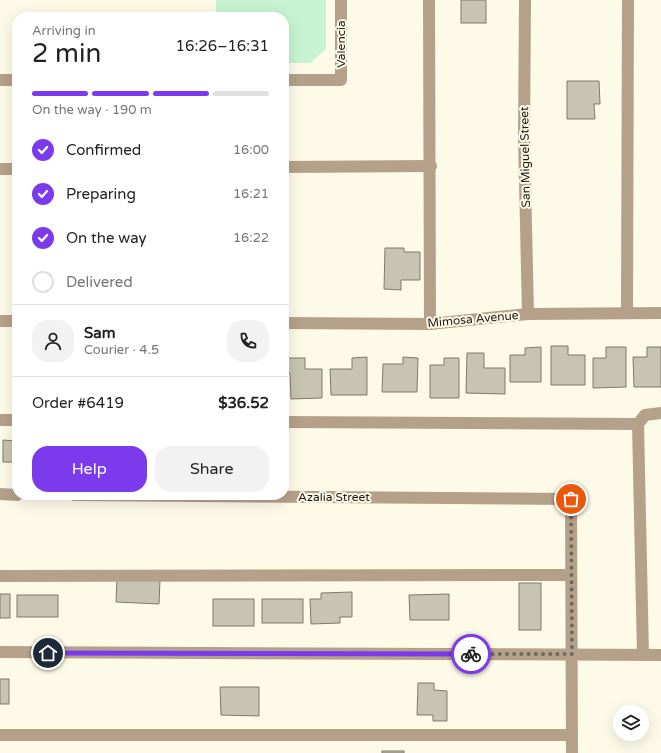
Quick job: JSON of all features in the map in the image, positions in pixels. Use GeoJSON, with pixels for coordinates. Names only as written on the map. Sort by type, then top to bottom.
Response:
{"type":"FeatureCollection","features":[{"type":"Feature","properties":{"kind":"street","name":"Valencia"},"geometry":{"type":"LineString","coordinates":[[289,80],[340,80],[341,0]]}},
{"type":"Feature","properties":{"kind":"street"},"geometry":{"type":"LineString","coordinates":[[429,0],[431,166],[430,324]]}},
{"type":"Feature","properties":{"kind":"street","name":"San Miguel Street"},"geometry":{"type":"LineString","coordinates":[[525,0],[524,137],[528,314]]}},
{"type":"Feature","properties":{"kind":"street"},"geometry":{"type":"LineString","coordinates":[[627,313],[628,0]]}},
{"type":"Feature","properties":{"kind":"street"},"geometry":{"type":"LineString","coordinates":[[0,80],[12,80]]}},
{"type":"Feature","properties":{"kind":"street"},"geometry":{"type":"LineString","coordinates":[[289,167],[431,166]]}},
{"type":"Feature","properties":{"kind":"street"},"geometry":{"type":"LineString","coordinates":[[0,169],[12,169]]}},
{"type":"Feature","properties":{"kind":"street","name":"Mimosa Avenue"},"geometry":{"type":"LineString","coordinates":[[289,323],[430,324],[528,314],[661,313]]}},
{"type":"Feature","properties":{"kind":"street"},"geometry":{"type":"LineString","coordinates":[[0,321],[12,321]]}},
{"type":"Feature","properties":{"kind":"street"},"geometry":{"type":"LineString","coordinates":[[643,655],[638,424],[645,415],[661,413]]}},
{"type":"Feature","properties":{"kind":"street"},"geometry":{"type":"LineString","coordinates":[[0,420],[12,420]]}},
{"type":"Feature","properties":{"kind":"street"},"geometry":{"type":"LineString","coordinates":[[289,422],[638,424]]}},
{"type":"Feature","properties":{"kind":"street"},"geometry":{"type":"LineString","coordinates":[[0,494],[12,495]]}},
{"type":"Feature","properties":{"kind":"street","name":"Azalia Street"},"geometry":{"type":"LineString","coordinates":[[289,497],[571,499],[571,575]]}},
{"type":"Feature","properties":{"kind":"street"},"geometry":{"type":"LineString","coordinates":[[0,576],[571,575],[572,753]]}},
{"type":"Feature","properties":{"kind":"street"},"geometry":{"type":"LineString","coordinates":[[0,652],[661,655]]}},
{"type":"Feature","properties":{"kind":"street"},"geometry":{"type":"LineString","coordinates":[[0,735],[572,735]]}},
{"type":"Feature","properties":{"kind":"green space"},"geometry":{"type":"Polygon","coordinates":[[[216,0],[326,0],[326,49],[310,63],[289,63],[289,12],[216,12],[216,0]]]}},
{"type":"Feature","properties":{"kind":"building"},"geometry":{"type":"Polygon","coordinates":[[[461,0],[486,0],[486,23],[461,23],[461,0]]]}},
{"type":"Feature","properties":{"kind":"building"},"geometry":{"type":"Polygon","coordinates":[[[567,81],[599,81],[600,104],[594,104],[595,119],[567,119],[567,81]]]}},
{"type":"Feature","properties":{"kind":"building"},"geometry":{"type":"Polygon","coordinates":[[[385,248],[404,248],[404,252],[420,252],[420,280],[401,280],[401,290],[384,289],[385,248]]]}},
{"type":"Feature","properties":{"kind":"building"},"geometry":{"type":"Polygon","coordinates":[[[551,346],[568,346],[568,355],[585,355],[585,385],[551,385],[551,346]]]}},
{"type":"Feature","properties":{"kind":"building"},"geometry":{"type":"Polygon","coordinates":[[[541,347],[541,382],[510,382],[510,355],[525,355],[525,348],[541,347]]]}},
{"type":"Feature","properties":{"kind":"building"},"geometry":{"type":"Polygon","coordinates":[[[606,347],[626,347],[626,387],[593,388],[593,358],[606,358],[606,347]]]}},
{"type":"Feature","properties":{"kind":"building"},"geometry":{"type":"Polygon","coordinates":[[[647,347],[661,347],[661,387],[634,387],[633,357],[647,357],[647,347]]]}},
{"type":"Feature","properties":{"kind":"building"},"geometry":{"type":"Polygon","coordinates":[[[467,353],[484,353],[484,368],[505,368],[505,394],[466,393],[467,353]]]}},
{"type":"Feature","properties":{"kind":"building"},"geometry":{"type":"Polygon","coordinates":[[[367,357],[367,395],[331,395],[330,369],[352,369],[352,358],[367,357]]]}},
{"type":"Feature","properties":{"kind":"building"},"geometry":{"type":"Polygon","coordinates":[[[403,357],[418,358],[417,392],[382,392],[383,364],[403,364],[403,357]]]}},
{"type":"Feature","properties":{"kind":"building"},"geometry":{"type":"Polygon","coordinates":[[[289,358],[305,358],[305,369],[322,369],[322,398],[291,399],[289,358]]]}},
{"type":"Feature","properties":{"kind":"building"},"geometry":{"type":"Polygon","coordinates":[[[444,358],[459,358],[459,398],[430,398],[430,365],[444,365],[444,358]]]}},
{"type":"Feature","properties":{"kind":"building"},"geometry":{"type":"Polygon","coordinates":[[[3,440],[12,441],[12,462],[3,462],[3,440]]]}},
{"type":"Feature","properties":{"kind":"building"},"geometry":{"type":"Polygon","coordinates":[[[117,578],[160,580],[159,604],[116,602],[117,578]]]}},
{"type":"Feature","properties":{"kind":"building"},"geometry":{"type":"Polygon","coordinates":[[[519,583],[541,583],[541,630],[519,630],[519,583]]]}},
{"type":"Feature","properties":{"kind":"building"},"geometry":{"type":"Polygon","coordinates":[[[352,592],[352,617],[340,617],[340,623],[311,624],[310,599],[321,599],[321,593],[352,592]]]}},
{"type":"Feature","properties":{"kind":"building"},"geometry":{"type":"Polygon","coordinates":[[[0,594],[10,594],[10,618],[0,618],[0,594]]]}},
{"type":"Feature","properties":{"kind":"building"},"geometry":{"type":"Polygon","coordinates":[[[449,594],[449,620],[410,620],[409,595],[449,594]]]}},
{"type":"Feature","properties":{"kind":"building"},"geometry":{"type":"Polygon","coordinates":[[[17,595],[58,595],[58,617],[17,617],[17,595]]]}},
{"type":"Feature","properties":{"kind":"building"},"geometry":{"type":"Polygon","coordinates":[[[213,599],[254,599],[254,626],[213,626],[213,599]]]}},
{"type":"Feature","properties":{"kind":"building"},"geometry":{"type":"Polygon","coordinates":[[[262,599],[303,599],[303,623],[262,623],[262,599]]]}},
{"type":"Feature","properties":{"kind":"building"},"geometry":{"type":"Polygon","coordinates":[[[0,679],[9,679],[9,704],[0,704],[0,679]]]}},
{"type":"Feature","properties":{"kind":"building"},"geometry":{"type":"Polygon","coordinates":[[[418,683],[434,683],[434,690],[447,691],[447,721],[433,721],[433,715],[417,715],[418,683]]]}},
{"type":"Feature","properties":{"kind":"building"},"geometry":{"type":"Polygon","coordinates":[[[220,687],[259,687],[259,716],[221,715],[220,687]]]}},
{"type":"Feature","properties":{"kind":"building"},"geometry":{"type":"Polygon","coordinates":[[[382,751],[404,751],[404,753],[382,753],[382,751]]]}},
{"type":"Feature","properties":{"kind":"way so far"},"geometry":{"type":"LineString","coordinates":[[471,654],[572,654],[571,499]]}},
{"type":"Feature","properties":{"kind":"route"},"geometry":{"type":"LineString","coordinates":[[48,653],[471,654]]}}]}
